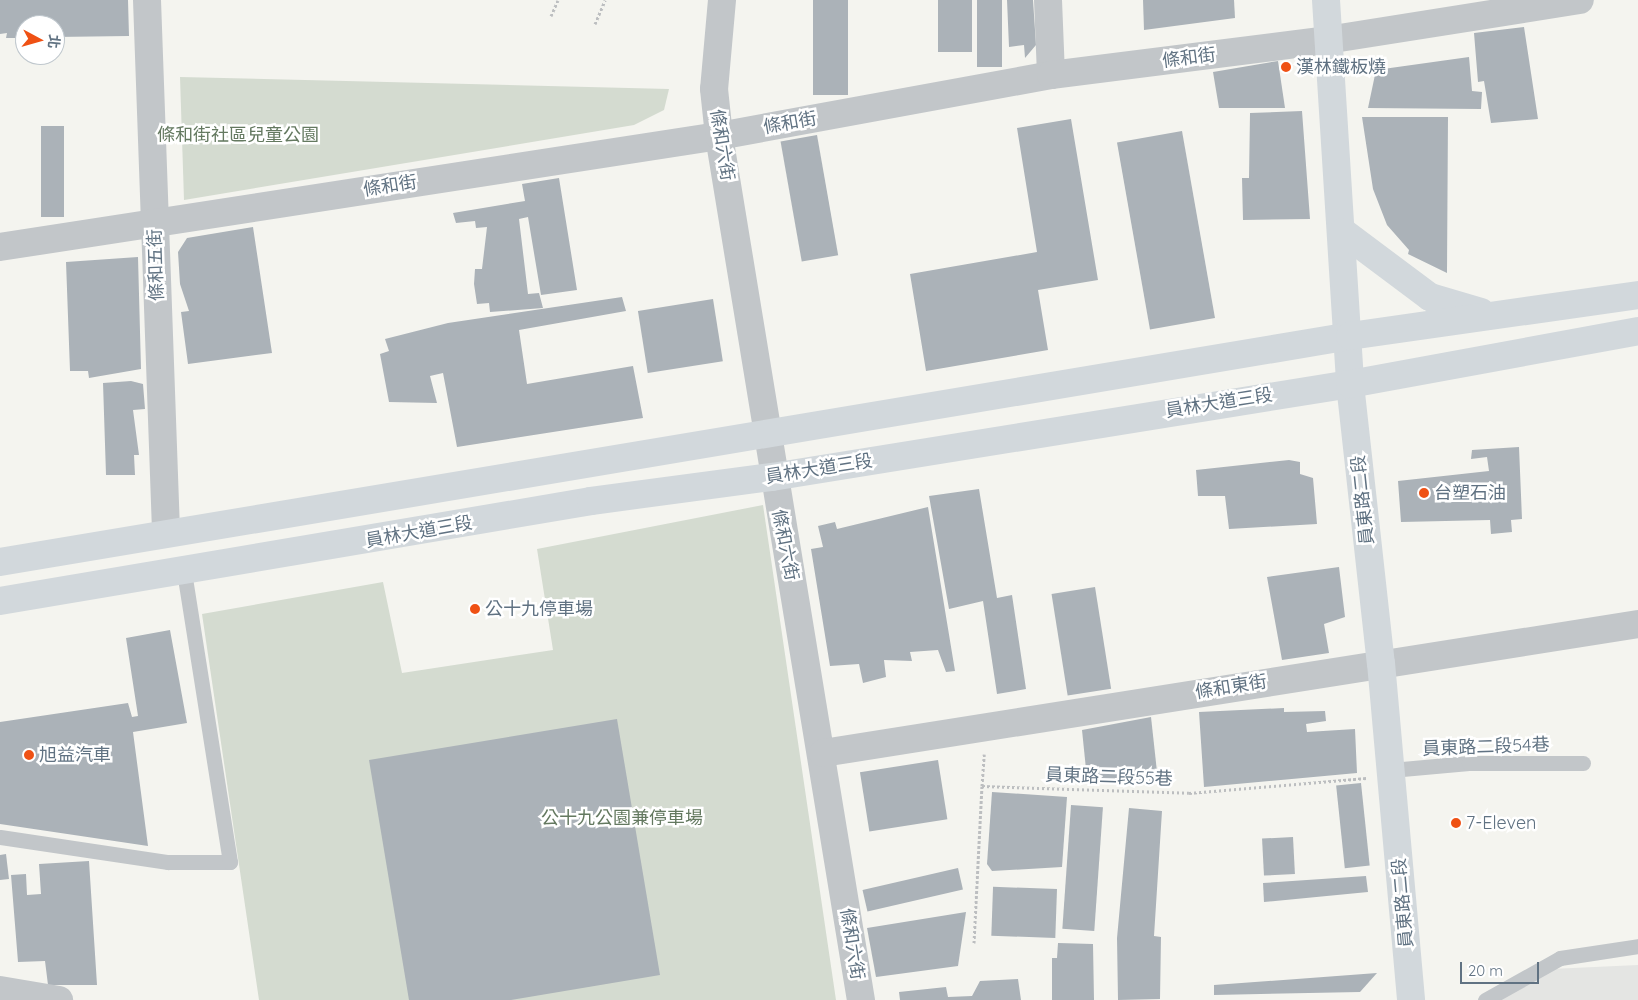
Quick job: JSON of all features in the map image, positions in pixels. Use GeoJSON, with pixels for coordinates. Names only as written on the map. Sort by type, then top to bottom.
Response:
{"type":"FeatureCollection","features":[{"type":"Feature","properties":{"kind":"street","name":"條和五街"},"geometry":{"type":"LineString","coordinates":[[147,0],[166,531]]}},
{"type":"Feature","properties":{"kind":"street","name":"條和六街"},"geometry":{"type":"LineString","coordinates":[[722,0],[714,89],[719,136],[770,433],[772,478],[824,753],[861,1000]]}},
{"type":"Feature","properties":{"kind":"street"},"geometry":{"type":"LineString","coordinates":[[1048,0],[1051,76]]}},
{"type":"Feature","properties":{"kind":"street","name":"員東路二段"},"geometry":{"type":"LineString","coordinates":[[1326,0],[1327,40],[1350,336],[1350,384],[1381,662],[1411,1000]]}},
{"type":"Feature","properties":{"kind":"street","name":"條和街"},"geometry":{"type":"LineString","coordinates":[[0,247],[719,136],[1051,76],[1327,40],[1580,0]]}},
{"type":"Feature","properties":{"kind":"street"},"geometry":{"type":"LineString","coordinates":[[1343,232],[1430,297],[1489,315]]}},
{"type":"Feature","properties":{"kind":"street"},"geometry":{"type":"LineString","coordinates":[[0,562],[166,531],[1350,336],[1638,295]]}},
{"type":"Feature","properties":{"kind":"street","name":"員林大道三段"},"geometry":{"type":"LineString","coordinates":[[0,601],[591,500],[772,478],[1350,384],[1638,331]]}},
{"type":"Feature","properties":{"kind":"street","name":"條和東街"},"geometry":{"type":"LineString","coordinates":[[824,753],[1381,662],[1638,624]]}},
{"type":"Feature","properties":{"kind":"street"},"geometry":{"type":"LineString","coordinates":[[0,990],[59,1000]]}},
{"type":"Feature","properties":{"kind":"lane"},"geometry":{"type":"LineString","coordinates":[[0,836],[168,862],[230,862],[184,570]]}},
{"type":"Feature","properties":{"kind":"lane","name":"員東路二段54巷"},"geometry":{"type":"LineString","coordinates":[[1391,770],[1469,763],[1583,764]]}},
{"type":"Feature","properties":{"kind":"lane"},"geometry":{"type":"LineString","coordinates":[[1485,1000],[1560,958],[1638,946]]}},
{"type":"Feature","properties":{"kind":"path"},"geometry":{"type":"LineString","coordinates":[[551,16],[558,0]]}},
{"type":"Feature","properties":{"kind":"path"},"geometry":{"type":"LineString","coordinates":[[595,24],[605,0]]}},
{"type":"Feature","properties":{"kind":"path","name":"員東路二段55巷"},"geometry":{"type":"LineString","coordinates":[[974,943],[982,786],[1189,794],[1370,778],[1391,770]]}},
{"type":"Feature","properties":{"kind":"shaded area"},"geometry":{"type":"Polygon","coordinates":[[[1638,965],[1638,1000],[1497,1000],[1551,969],[1638,965]]]}},
{"type":"Feature","properties":{"kind":"green space","name":"條和街社區兒童公園"},"geometry":{"type":"Polygon","coordinates":[[[180,77],[669,89],[664,110],[634,125],[184,200],[180,77]]]}},
{"type":"Feature","properties":{"kind":"green space","name":"公十九公園兼停車場"},"geometry":{"type":"Polygon","coordinates":[[[763,505],[836,1000],[259,1000],[202,614],[383,582],[402,673],[553,650],[537,549],[763,505]]]}},
{"type":"Feature","properties":{"kind":"building"},"geometry":{"type":"Polygon","coordinates":[[[0,0],[128,0],[129,36],[65,37],[65,15],[15,15],[15,38],[6,38],[7,33],[0,34],[0,0]]]}},
{"type":"Feature","properties":{"kind":"building"},"geometry":{"type":"Polygon","coordinates":[[[813,0],[848,0],[848,95],[813,95],[813,0]]]}},
{"type":"Feature","properties":{"kind":"building"},"geometry":{"type":"Polygon","coordinates":[[[938,0],[972,0],[972,52],[938,52],[938,0]]]}},
{"type":"Feature","properties":{"kind":"building"},"geometry":{"type":"Polygon","coordinates":[[[977,0],[1002,0],[1002,67],[977,67],[977,0]]]}},
{"type":"Feature","properties":{"kind":"building"},"geometry":{"type":"Polygon","coordinates":[[[1007,0],[1033,0],[1036,45],[1025,58],[1024,45],[1009,47],[1007,0]]]}},
{"type":"Feature","properties":{"kind":"building"},"geometry":{"type":"Polygon","coordinates":[[[1143,0],[1234,0],[1235,18],[1144,30],[1143,0]]]}},
{"type":"Feature","properties":{"kind":"building"},"geometry":{"type":"Polygon","coordinates":[[[1524,27],[1538,119],[1491,123],[1484,81],[1478,82],[1474,33],[1524,27]]]}},
{"type":"Feature","properties":{"kind":"building"},"geometry":{"type":"Polygon","coordinates":[[[1469,57],[1472,91],[1482,92],[1481,109],[1368,108],[1376,70],[1469,57]]]}},
{"type":"Feature","properties":{"kind":"building"},"geometry":{"type":"Polygon","coordinates":[[[1278,61],[1285,108],[1219,108],[1213,72],[1278,61]]]}},
{"type":"Feature","properties":{"kind":"building"},"geometry":{"type":"Polygon","coordinates":[[[1302,111],[1310,219],[1243,220],[1242,178],[1249,178],[1250,113],[1302,111]]]}},
{"type":"Feature","properties":{"kind":"building"},"geometry":{"type":"Polygon","coordinates":[[[1362,117],[1448,117],[1447,273],[1408,254],[1409,250],[1387,225],[1373,189],[1362,117]]]}},
{"type":"Feature","properties":{"kind":"building"},"geometry":{"type":"Polygon","coordinates":[[[1071,119],[1098,280],[1038,290],[1048,350],[926,371],[910,274],[1037,252],[1017,128],[1071,119]]]}},
{"type":"Feature","properties":{"kind":"building"},"geometry":{"type":"Polygon","coordinates":[[[41,126],[64,126],[64,217],[41,217],[41,126]]]}},
{"type":"Feature","properties":{"kind":"building"},"geometry":{"type":"Polygon","coordinates":[[[1182,131],[1215,318],[1150,330],[1117,142],[1182,131]]]}},
{"type":"Feature","properties":{"kind":"building"},"geometry":{"type":"Polygon","coordinates":[[[817,135],[838,255],[802,262],[781,141],[817,135]]]}},
{"type":"Feature","properties":{"kind":"building"},"geometry":{"type":"Polygon","coordinates":[[[559,178],[577,290],[541,295],[528,217],[519,219],[528,294],[539,293],[543,308],[490,312],[489,303],[477,304],[474,284],[475,269],[482,269],[487,227],[476,228],[475,221],[456,223],[453,213],[525,201],[522,184],[559,178]]]}},
{"type":"Feature","properties":{"kind":"building"},"geometry":{"type":"Polygon","coordinates":[[[253,227],[272,353],[188,364],[181,312],[189,311],[180,284],[178,252],[187,238],[253,227]]]}},
{"type":"Feature","properties":{"kind":"building"},"geometry":{"type":"Polygon","coordinates":[[[138,257],[141,369],[89,378],[88,371],[70,371],[66,262],[138,257]]]}},
{"type":"Feature","properties":{"kind":"building"},"geometry":{"type":"Polygon","coordinates":[[[622,297],[626,311],[519,330],[527,384],[633,366],[643,418],[457,447],[443,373],[430,376],[437,403],[389,402],[380,354],[389,351],[385,339],[448,323],[622,297]]]}},
{"type":"Feature","properties":{"kind":"building"},"geometry":{"type":"Polygon","coordinates":[[[713,299],[723,361],[648,373],[638,311],[713,299]]]}},
{"type":"Feature","properties":{"kind":"building"},"geometry":{"type":"Polygon","coordinates":[[[131,381],[143,384],[145,409],[133,410],[139,455],[134,455],[135,475],[106,475],[103,383],[131,381]]]}},
{"type":"Feature","properties":{"kind":"building"},"geometry":{"type":"Polygon","coordinates":[[[1519,447],[1522,519],[1511,520],[1512,532],[1491,534],[1490,520],[1401,522],[1398,481],[1489,471],[1487,457],[1471,459],[1472,450],[1519,447]]]}},
{"type":"Feature","properties":{"kind":"building"},"geometry":{"type":"Polygon","coordinates":[[[1289,460],[1300,462],[1300,474],[1313,478],[1317,524],[1229,529],[1225,496],[1198,496],[1196,470],[1289,460]]]}},
{"type":"Feature","properties":{"kind":"building"},"geometry":{"type":"Polygon","coordinates":[[[979,489],[997,598],[1012,595],[1026,689],[997,694],[983,601],[949,609],[929,496],[979,489]]]}},
{"type":"Feature","properties":{"kind":"building"},"geometry":{"type":"Polygon","coordinates":[[[928,507],[955,671],[946,672],[938,650],[910,652],[912,661],[884,660],[886,677],[863,683],[859,664],[830,666],[811,549],[823,547],[818,526],[835,522],[837,529],[928,507]]]}},
{"type":"Feature","properties":{"kind":"building"},"geometry":{"type":"Polygon","coordinates":[[[1339,567],[1345,617],[1324,624],[1329,653],[1282,660],[1267,577],[1339,567]]]}},
{"type":"Feature","properties":{"kind":"building"},"geometry":{"type":"Polygon","coordinates":[[[1095,587],[1111,689],[1068,696],[1052,594],[1095,587]]]}},
{"type":"Feature","properties":{"kind":"building"},"geometry":{"type":"Polygon","coordinates":[[[170,630],[187,723],[133,732],[148,846],[0,824],[0,722],[128,703],[132,717],[138,716],[126,638],[170,630]]]}},
{"type":"Feature","properties":{"kind":"building"},"geometry":{"type":"Polygon","coordinates":[[[1284,708],[1284,712],[1325,711],[1326,721],[1306,724],[1307,732],[1355,729],[1357,773],[1204,787],[1199,712],[1284,708]]]}},
{"type":"Feature","properties":{"kind":"building"},"geometry":{"type":"Polygon","coordinates":[[[1151,717],[1158,781],[1087,779],[1082,730],[1151,717]]]}},
{"type":"Feature","properties":{"kind":"building"},"geometry":{"type":"Polygon","coordinates":[[[617,719],[660,975],[511,1000],[409,1000],[369,760],[617,719]]]}},
{"type":"Feature","properties":{"kind":"building"},"geometry":{"type":"Polygon","coordinates":[[[938,760],[947,819],[869,832],[860,772],[938,760]]]}},
{"type":"Feature","properties":{"kind":"building"},"geometry":{"type":"Polygon","coordinates":[[[1361,783],[1370,866],[1345,868],[1336,786],[1361,783]]]}},
{"type":"Feature","properties":{"kind":"building"},"geometry":{"type":"Polygon","coordinates":[[[992,792],[1067,797],[1062,867],[992,871],[987,864],[992,792]]]}},
{"type":"Feature","properties":{"kind":"building"},"geometry":{"type":"Polygon","coordinates":[[[1071,805],[1103,807],[1094,931],[1062,929],[1071,805]]]}},
{"type":"Feature","properties":{"kind":"building"},"geometry":{"type":"Polygon","coordinates":[[[1129,808],[1162,811],[1154,936],[1161,937],[1160,999],[1118,1000],[1117,938],[1129,808]]]}},
{"type":"Feature","properties":{"kind":"building"},"geometry":{"type":"Polygon","coordinates":[[[1293,837],[1295,874],[1264,876],[1262,839],[1293,837]]]}},
{"type":"Feature","properties":{"kind":"building"},"geometry":{"type":"Polygon","coordinates":[[[6,854],[9,879],[0,880],[0,855],[6,854]]]}},
{"type":"Feature","properties":{"kind":"building"},"geometry":{"type":"Polygon","coordinates":[[[89,861],[97,985],[48,985],[45,961],[18,962],[11,875],[26,874],[27,895],[41,894],[39,864],[89,861]]]}},
{"type":"Feature","properties":{"kind":"building"},"geometry":{"type":"Polygon","coordinates":[[[958,868],[963,889],[867,911],[863,890],[958,868]]]}},
{"type":"Feature","properties":{"kind":"building"},"geometry":{"type":"Polygon","coordinates":[[[1366,876],[1368,892],[1264,902],[1263,883],[1366,876]]]}},
{"type":"Feature","properties":{"kind":"building"},"geometry":{"type":"Polygon","coordinates":[[[993,887],[1057,889],[1055,938],[991,936],[993,887]]]}},
{"type":"Feature","properties":{"kind":"building"},"geometry":{"type":"Polygon","coordinates":[[[966,912],[958,966],[876,977],[867,928],[966,912]]]}},
{"type":"Feature","properties":{"kind":"building"},"geometry":{"type":"Polygon","coordinates":[[[1058,943],[1093,944],[1094,1000],[1052,1000],[1052,958],[1057,958],[1058,943]]]}},
{"type":"Feature","properties":{"kind":"building"},"geometry":{"type":"Polygon","coordinates":[[[1377,973],[1360,992],[1214,995],[1214,985],[1377,973]]]}},
{"type":"Feature","properties":{"kind":"building"},"geometry":{"type":"Polygon","coordinates":[[[1018,979],[1021,1000],[900,1000],[899,992],[946,987],[948,997],[972,996],[980,981],[1018,979]]]}},
{"type":"Feature","properties":{"kind":"place","name":"漢林鐵板燒"},"geometry":{"type":"Point","coordinates":[1286,67]}},
{"type":"Feature","properties":{"kind":"place","name":"台塑石油"},"geometry":{"type":"Point","coordinates":[1424,493]}},
{"type":"Feature","properties":{"kind":"place","name":"公十九停車場"},"geometry":{"type":"Point","coordinates":[475,609]}},
{"type":"Feature","properties":{"kind":"place","name":"旭益汽車"},"geometry":{"type":"Point","coordinates":[29,755]}},
{"type":"Feature","properties":{"kind":"place","name":"7-Eleven"},"geometry":{"type":"Point","coordinates":[1456,823]}}]}
